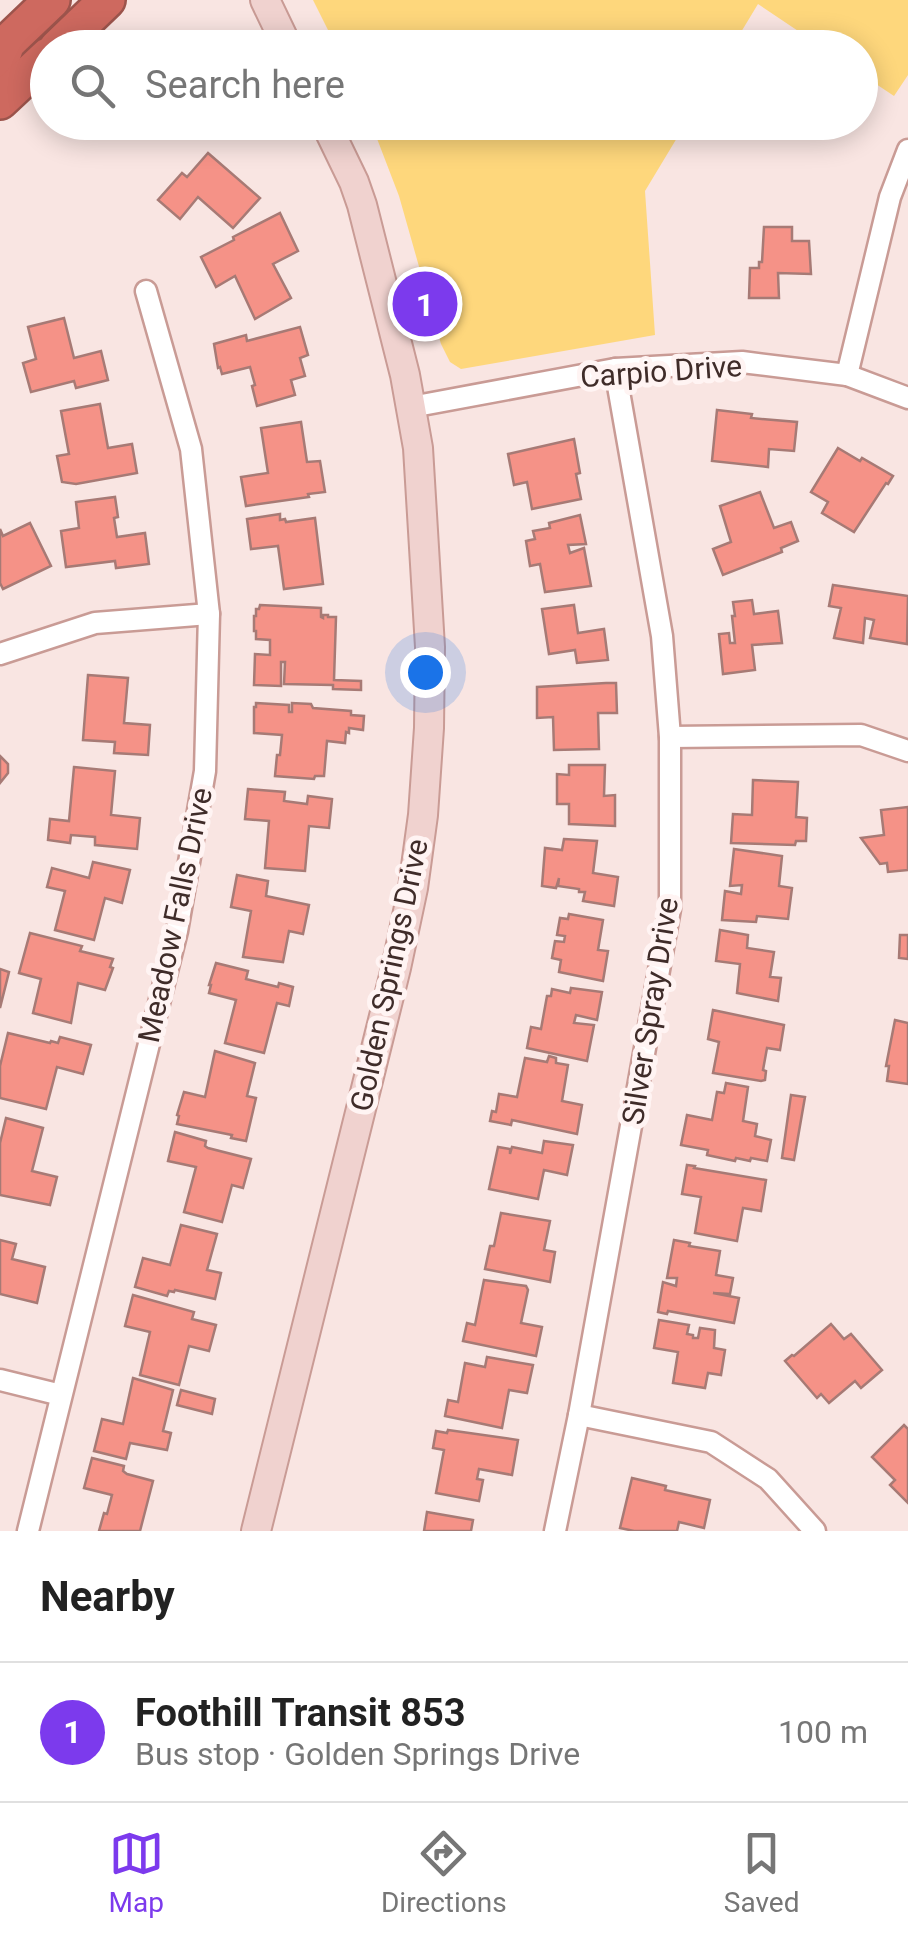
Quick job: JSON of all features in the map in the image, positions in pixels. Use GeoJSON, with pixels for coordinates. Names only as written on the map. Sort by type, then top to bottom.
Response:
{"type":"FeatureCollection","features":[{"type":"Feature","properties":{"kind":"highway"},"geometry":{"type":"LineString","coordinates":[[0,15],[22,0]]}},
{"type":"Feature","properties":{"kind":"highway"},"geometry":{"type":"LineString","coordinates":[[0,63],[7,43],[52,0]]}},
{"type":"Feature","properties":{"kind":"highway"},"geometry":{"type":"LineString","coordinates":[[76,30],[107,0]]}},
{"type":"Feature","properties":{"kind":"highway"},"geometry":{"type":"LineString","coordinates":[[0,101],[30,73]]}},
{"type":"Feature","properties":{"kind":"main road"},"geometry":{"type":"LineString","coordinates":[[265,0],[279,30]]}},
{"type":"Feature","properties":{"kind":"main road","name":"Golden Springs Drive"},"geometry":{"type":"LineString","coordinates":[[256,1531],[413,888],[428,746],[430,647],[418,448],[405,375],[362,204],[334,140]]}},
{"type":"Feature","properties":{"kind":"street"},"geometry":{"type":"LineString","coordinates":[[847,375],[890,196],[908,150]]}},
{"type":"Feature","properties":{"kind":"street","name":"Meadow Falls Drive"},"geometry":{"type":"LineString","coordinates":[[28,1531],[176,931],[205,771],[208,614],[190,448],[146,291]]}},
{"type":"Feature","properties":{"kind":"street","name":"Carpio Drive"},"geometry":{"type":"LineString","coordinates":[[411,408],[615,369],[742,362],[847,375],[908,398]]}},
{"type":"Feature","properties":{"kind":"street","name":"Silver Spray Drive"},"geometry":{"type":"LineString","coordinates":[[555,1531],[670,909],[670,738],[662,636],[615,369]]}},
{"type":"Feature","properties":{"kind":"street"},"geometry":{"type":"LineString","coordinates":[[0,654],[95,623],[208,614]]}},
{"type":"Feature","properties":{"kind":"street"},"geometry":{"type":"LineString","coordinates":[[670,738],[861,735],[908,751]]}},
{"type":"Feature","properties":{"kind":"street"},"geometry":{"type":"LineString","coordinates":[[0,1380],[61,1396]]}},
{"type":"Feature","properties":{"kind":"street"},"geometry":{"type":"LineString","coordinates":[[579,1415],[711,1442],[768,1479],[815,1531]]}},
{"type":"Feature","properties":{"kind":"shaded area"},"geometry":{"type":"Polygon","coordinates":[[[313,0],[908,0],[908,75],[894,96],[878,85],[878,30],[797,30],[758,4],[742,30],[328,30],[313,0]]]}},
{"type":"Feature","properties":{"kind":"shaded area"},"geometry":{"type":"Polygon","coordinates":[[[378,140],[676,140],[645,191],[655,335],[461,369],[450,362],[441,344],[399,196],[378,140]]]}},
{"type":"Feature","properties":{"kind":"building"},"geometry":{"type":"Polygon","coordinates":[[[208,153],[260,198],[233,228],[198,197],[180,219],[158,200],[182,173],[187,177],[208,153]]]}},
{"type":"Feature","properties":{"kind":"building"},"geometry":{"type":"Polygon","coordinates":[[[280,213],[298,251],[273,264],[291,298],[255,319],[235,276],[216,287],[201,257],[280,213]]]}},
{"type":"Feature","properties":{"kind":"building"},"geometry":{"type":"Polygon","coordinates":[[[764,227],[792,227],[792,241],[809,241],[811,274],[778,273],[779,298],[749,298],[750,268],[759,268],[762,262],[764,227]]]}},
{"type":"Feature","properties":{"kind":"building"},"geometry":{"type":"Polygon","coordinates":[[[64,318],[74,358],[101,351],[108,380],[76,388],[74,381],[31,392],[23,363],[36,359],[28,327],[64,318]]]}},
{"type":"Feature","properties":{"kind":"building"},"geometry":{"type":"Polygon","coordinates":[[[300,327],[308,355],[300,358],[305,376],[291,380],[295,395],[257,406],[250,367],[222,374],[218,368],[214,344],[246,335],[247,341],[300,327]]]}},
{"type":"Feature","properties":{"kind":"building"},"geometry":{"type":"Polygon","coordinates":[[[100,404],[108,448],[132,444],[137,473],[76,484],[62,482],[57,456],[69,454],[61,411],[100,404]]]}},
{"type":"Feature","properties":{"kind":"building"},"geometry":{"type":"Polygon","coordinates":[[[717,410],[797,422],[794,451],[769,449],[768,467],[712,461],[717,410]]]}},
{"type":"Feature","properties":{"kind":"building"},"geometry":{"type":"Polygon","coordinates":[[[301,422],[307,462],[320,461],[325,492],[246,506],[241,477],[268,473],[261,428],[301,422]]]}},
{"type":"Feature","properties":{"kind":"building"},"geometry":{"type":"Polygon","coordinates":[[[574,439],[581,499],[532,509],[527,482],[514,485],[508,454],[574,439]]]}},
{"type":"Feature","properties":{"kind":"building"},"geometry":{"type":"Polygon","coordinates":[[[838,448],[893,476],[854,532],[822,513],[828,502],[811,492],[838,448]]]}},
{"type":"Feature","properties":{"kind":"building"},"geometry":{"type":"Polygon","coordinates":[[[760,492],[774,528],[791,522],[798,541],[781,548],[782,552],[723,575],[713,549],[731,542],[720,506],[760,492]]]}},
{"type":"Feature","properties":{"kind":"building"},"geometry":{"type":"Polygon","coordinates":[[[115,497],[117,537],[145,533],[149,564],[116,568],[115,561],[66,567],[61,531],[79,528],[76,502],[115,497]]]}},
{"type":"Feature","properties":{"kind":"building"},"geometry":{"type":"Polygon","coordinates":[[[280,514],[280,520],[286,522],[315,518],[323,584],[284,589],[278,546],[251,549],[247,519],[280,514]]]}},
{"type":"Feature","properties":{"kind":"building"},"geometry":{"type":"Polygon","coordinates":[[[580,515],[586,544],[568,545],[570,553],[584,548],[591,586],[545,592],[540,564],[530,566],[526,541],[535,539],[533,531],[550,528],[549,523],[580,515]]]}},
{"type":"Feature","properties":{"kind":"building"},"geometry":{"type":"Polygon","coordinates":[[[30,523],[51,566],[3,589],[0,529],[3,536],[30,523]]]}},
{"type":"Feature","properties":{"kind":"building"},"geometry":{"type":"Polygon","coordinates":[[[833,585],[908,596],[907,644],[870,638],[874,620],[865,618],[863,643],[834,638],[841,608],[829,606],[833,585]]]}},
{"type":"Feature","properties":{"kind":"building"},"geometry":{"type":"Polygon","coordinates":[[[752,600],[754,614],[778,611],[782,643],[752,645],[755,670],[723,674],[719,634],[729,633],[730,643],[735,643],[733,602],[752,600]]]}},
{"type":"Feature","properties":{"kind":"building"},"geometry":{"type":"Polygon","coordinates":[[[260,605],[321,608],[321,617],[336,617],[334,680],[361,681],[361,690],[284,684],[285,662],[281,662],[281,686],[254,685],[255,654],[270,655],[270,640],[256,639],[254,631],[254,616],[260,605]]]}},
{"type":"Feature","properties":{"kind":"building"},"geometry":{"type":"Polygon","coordinates":[[[574,605],[578,633],[604,629],[608,660],[577,663],[575,650],[549,654],[542,609],[574,605]]]}},
{"type":"Feature","properties":{"kind":"building"},"geometry":{"type":"Polygon","coordinates":[[[88,675],[128,678],[124,723],[150,725],[148,755],[114,753],[115,742],[83,740],[88,675]]]}},
{"type":"Feature","properties":{"kind":"building"},"geometry":{"type":"Polygon","coordinates":[[[616,683],[617,713],[598,713],[599,749],[554,750],[553,717],[537,718],[537,687],[616,683]]]}},
{"type":"Feature","properties":{"kind":"building"},"geometry":{"type":"Polygon","coordinates":[[[256,703],[289,705],[289,712],[292,703],[351,711],[351,715],[364,716],[363,730],[349,728],[345,743],[327,741],[324,776],[275,776],[282,735],[254,733],[256,703]]]}},
{"type":"Feature","properties":{"kind":"building"},"geometry":{"type":"Polygon","coordinates":[[[0,756],[8,764],[8,773],[0,783],[0,756]]]}},
{"type":"Feature","properties":{"kind":"building"},"geometry":{"type":"Polygon","coordinates":[[[569,765],[605,765],[604,796],[615,795],[615,826],[569,824],[569,804],[557,804],[557,774],[569,775],[569,765]]]}},
{"type":"Feature","properties":{"kind":"building"},"geometry":{"type":"Polygon","coordinates":[[[74,767],[115,771],[111,815],[140,818],[137,849],[95,845],[95,837],[71,835],[70,843],[48,840],[50,819],[69,821],[74,767]]]}},
{"type":"Feature","properties":{"kind":"building"},"geometry":{"type":"Polygon","coordinates":[[[753,780],[798,782],[796,817],[807,818],[806,841],[796,841],[795,845],[731,843],[733,814],[752,815],[753,780]]]}},
{"type":"Feature","properties":{"kind":"building"},"geometry":{"type":"Polygon","coordinates":[[[248,789],[285,792],[284,801],[307,804],[308,796],[332,799],[329,828],[309,826],[305,871],[265,868],[269,821],[245,819],[248,789]]]}},
{"type":"Feature","properties":{"kind":"building"},"geometry":{"type":"Polygon","coordinates":[[[908,807],[908,870],[888,872],[887,863],[880,864],[861,838],[884,835],[881,810],[908,807]]]}},
{"type":"Feature","properties":{"kind":"building"},"geometry":{"type":"Polygon","coordinates":[[[564,839],[597,841],[593,873],[618,877],[614,906],[583,901],[585,892],[558,886],[559,878],[556,888],[542,886],[545,848],[562,850],[564,839]]]}},
{"type":"Feature","properties":{"kind":"building"},"geometry":{"type":"Polygon","coordinates":[[[734,849],[782,856],[779,886],[792,888],[788,919],[757,916],[756,922],[722,920],[725,891],[741,894],[742,885],[730,886],[734,849]]]}},
{"type":"Feature","properties":{"kind":"building"},"geometry":{"type":"Polygon","coordinates":[[[93,862],[130,870],[122,903],[105,898],[94,940],[55,930],[65,891],[47,887],[52,868],[89,878],[93,862]]]}},
{"type":"Feature","properties":{"kind":"building"},"geometry":{"type":"Polygon","coordinates":[[[237,875],[268,881],[266,896],[309,905],[303,934],[289,931],[283,962],[243,957],[251,911],[231,907],[237,875]]]}},
{"type":"Feature","properties":{"kind":"building"},"geometry":{"type":"Polygon","coordinates":[[[569,914],[603,920],[598,950],[608,951],[603,981],[559,972],[561,960],[552,958],[555,941],[564,942],[565,936],[557,935],[560,918],[568,919],[569,914]]]}},
{"type":"Feature","properties":{"kind":"building"},"geometry":{"type":"Polygon","coordinates":[[[720,930],[748,935],[747,948],[774,952],[770,977],[781,978],[778,1001],[737,993],[740,964],[716,961],[720,930]]]}},
{"type":"Feature","properties":{"kind":"building"},"geometry":{"type":"Polygon","coordinates":[[[30,933],[82,946],[80,951],[113,959],[105,990],[78,983],[71,1023],[33,1013],[41,979],[19,973],[30,933]]]}},
{"type":"Feature","properties":{"kind":"building"},"geometry":{"type":"Polygon","coordinates":[[[900,935],[908,935],[908,959],[899,958],[900,935]]]}},
{"type":"Feature","properties":{"kind":"building"},"geometry":{"type":"Polygon","coordinates":[[[216,963],[248,971],[246,979],[293,987],[289,1006],[277,1003],[264,1053],[225,1043],[236,1000],[209,993],[216,963]]]}},
{"type":"Feature","properties":{"kind":"building"},"geometry":{"type":"Polygon","coordinates":[[[0,969],[9,972],[0,1008],[0,969]]]}},
{"type":"Feature","properties":{"kind":"building"},"geometry":{"type":"Polygon","coordinates":[[[571,988],[602,992],[597,1020],[576,1015],[574,1023],[594,1025],[587,1061],[527,1048],[531,1027],[541,1029],[552,989],[570,993],[571,988]]]}},
{"type":"Feature","properties":{"kind":"building"},"geometry":{"type":"Polygon","coordinates":[[[713,1010],[784,1025],[780,1050],[767,1048],[765,1080],[713,1073],[719,1042],[708,1039],[713,1010]]]}},
{"type":"Feature","properties":{"kind":"building"},"geometry":{"type":"Polygon","coordinates":[[[895,1020],[908,1023],[908,1084],[887,1081],[895,1020]]]}},
{"type":"Feature","properties":{"kind":"building"},"geometry":{"type":"Polygon","coordinates":[[[8,1033],[50,1043],[58,1043],[60,1037],[91,1045],[83,1074],[57,1067],[46,1109],[0,1098],[0,1066],[8,1033]]]}},
{"type":"Feature","properties":{"kind":"building"},"geometry":{"type":"Polygon","coordinates":[[[215,1051],[255,1063],[247,1096],[256,1098],[246,1141],[177,1124],[184,1092],[205,1097],[215,1051]]]}},
{"type":"Feature","properties":{"kind":"building"},"geometry":{"type":"Polygon","coordinates":[[[549,1056],[556,1058],[556,1063],[568,1065],[562,1101],[582,1105],[577,1134],[512,1120],[511,1125],[490,1121],[499,1094],[517,1097],[525,1058],[547,1062],[549,1056]]]}},
{"type":"Feature","properties":{"kind":"building"},"geometry":{"type":"Polygon","coordinates":[[[726,1083],[748,1087],[743,1121],[757,1124],[755,1136],[771,1140],[767,1161],[735,1161],[681,1145],[687,1115],[712,1120],[717,1092],[724,1093],[726,1083]]]}},
{"type":"Feature","properties":{"kind":"building"},"geometry":{"type":"Polygon","coordinates":[[[791,1095],[805,1097],[794,1160],[782,1158],[791,1095]]]}},
{"type":"Feature","properties":{"kind":"building"},"geometry":{"type":"Polygon","coordinates":[[[6,1118],[43,1128],[32,1171],[57,1177],[50,1205],[0,1195],[0,1143],[6,1118]]]}},
{"type":"Feature","properties":{"kind":"building"},"geometry":{"type":"Polygon","coordinates":[[[175,1132],[206,1141],[208,1148],[251,1159],[243,1188],[232,1185],[222,1222],[184,1212],[196,1167],[168,1161],[175,1132]]]}},
{"type":"Feature","properties":{"kind":"building"},"geometry":{"type":"Polygon","coordinates":[[[544,1141],[573,1145],[567,1175],[544,1170],[538,1199],[489,1189],[498,1147],[510,1149],[510,1154],[512,1147],[542,1153],[544,1141]]]}},
{"type":"Feature","properties":{"kind":"building"},"geometry":{"type":"Polygon","coordinates":[[[687,1165],[766,1180],[761,1211],[743,1208],[737,1241],[695,1233],[701,1197],[682,1194],[687,1165]]]}},
{"type":"Feature","properties":{"kind":"building"},"geometry":{"type":"Polygon","coordinates":[[[501,1213],[550,1221],[544,1250],[555,1252],[550,1282],[485,1269],[501,1213]]]}},
{"type":"Feature","properties":{"kind":"building"},"geometry":{"type":"Polygon","coordinates":[[[181,1225],[217,1234],[207,1270],[221,1273],[215,1299],[175,1290],[167,1296],[135,1287],[143,1258],[170,1265],[181,1225]]]}},
{"type":"Feature","properties":{"kind":"building"},"geometry":{"type":"Polygon","coordinates":[[[0,1240],[16,1244],[12,1259],[45,1267],[37,1303],[0,1294],[0,1240]]]}},
{"type":"Feature","properties":{"kind":"building"},"geometry":{"type":"Polygon","coordinates":[[[674,1240],[720,1251],[716,1275],[733,1278],[730,1294],[713,1293],[739,1298],[734,1323],[658,1312],[663,1282],[676,1286],[677,1278],[667,1278],[674,1240]]]}},
{"type":"Feature","properties":{"kind":"building"},"geometry":{"type":"Polygon","coordinates":[[[484,1280],[526,1286],[521,1323],[542,1327],[536,1356],[463,1341],[467,1323],[475,1325],[484,1280]]]}},
{"type":"Feature","properties":{"kind":"building"},"geometry":{"type":"Polygon","coordinates":[[[133,1295],[194,1312],[192,1319],[216,1325],[209,1351],[189,1346],[179,1385],[140,1375],[150,1332],[125,1326],[133,1295]]]}},
{"type":"Feature","properties":{"kind":"building"},"geometry":{"type":"Polygon","coordinates":[[[659,1320],[689,1325],[687,1334],[693,1338],[698,1338],[700,1328],[715,1330],[714,1348],[725,1350],[721,1375],[708,1373],[705,1388],[673,1383],[678,1352],[654,1348],[659,1320]]]}},
{"type":"Feature","properties":{"kind":"building"},"geometry":{"type":"Polygon","coordinates":[[[831,1324],[844,1339],[851,1334],[882,1370],[861,1388],[855,1381],[829,1403],[821,1394],[817,1398],[785,1361],[831,1324]]]}},
{"type":"Feature","properties":{"kind":"building"},"geometry":{"type":"Polygon","coordinates":[[[487,1357],[533,1365],[527,1393],[509,1390],[502,1428],[445,1416],[448,1400],[458,1402],[465,1363],[485,1367],[487,1357]]]}},
{"type":"Feature","properties":{"kind":"building"},"geometry":{"type":"Polygon","coordinates":[[[133,1378],[173,1390],[163,1431],[171,1433],[167,1450],[130,1443],[126,1459],[94,1451],[102,1419],[123,1424],[133,1378]]]}},
{"type":"Feature","properties":{"kind":"building"},"geometry":{"type":"Polygon","coordinates":[[[181,1390],[215,1399],[212,1414],[177,1405],[181,1390]]]}},
{"type":"Feature","properties":{"kind":"building"},"geometry":{"type":"Polygon","coordinates":[[[904,1425],[908,1429],[908,1503],[890,1485],[895,1480],[872,1457],[904,1425]]]}},
{"type":"Feature","properties":{"kind":"building"},"geometry":{"type":"Polygon","coordinates":[[[436,1431],[518,1440],[512,1475],[479,1469],[477,1479],[483,1480],[479,1501],[436,1493],[444,1450],[433,1448],[436,1431]]]}},
{"type":"Feature","properties":{"kind":"building"},"geometry":{"type":"Polygon","coordinates":[[[92,1458],[124,1466],[127,1474],[153,1481],[140,1531],[99,1531],[112,1495],[84,1488],[92,1458]]]}},
{"type":"Feature","properties":{"kind":"building"},"geometry":{"type":"Polygon","coordinates":[[[632,1478],[710,1500],[704,1528],[679,1522],[677,1531],[620,1528],[632,1478]]]}},
{"type":"Feature","properties":{"kind":"building"},"geometry":{"type":"Polygon","coordinates":[[[427,1512],[473,1520],[471,1531],[424,1531],[427,1512]]]}},
{"type":"Feature","properties":{"kind":"place","name":"Foothill Transit 853"},"geometry":{"type":"Point","coordinates":[425,304]}}]}
